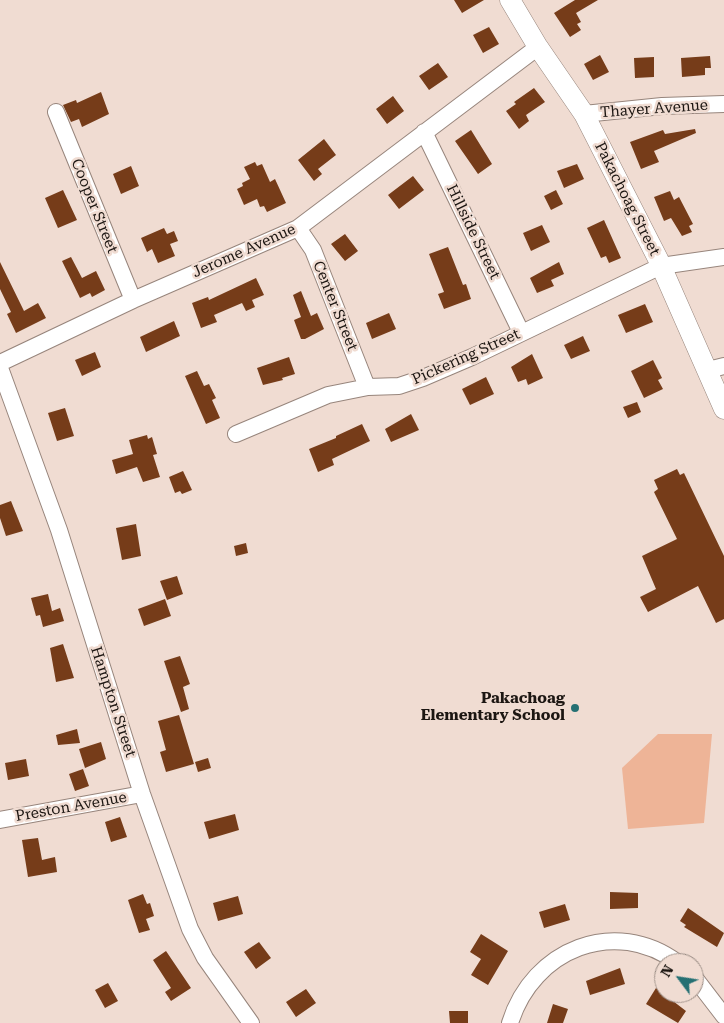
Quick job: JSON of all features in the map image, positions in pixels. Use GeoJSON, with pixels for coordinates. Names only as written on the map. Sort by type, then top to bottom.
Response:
{"type":"FeatureCollection","features":[{"type":"Feature","properties":{"kind":"street","name":"Pakachoag Street"},"geometry":{"type":"LineString","coordinates":[[515,2],[538,47],[584,114],[660,266],[716,368],[724,409]]}},
{"type":"Feature","properties":{"kind":"street","name":"Jerome Avenue"},"geometry":{"type":"LineString","coordinates":[[0,363],[133,300],[298,228],[538,47]]}},
{"type":"Feature","properties":{"kind":"street","name":"Thayer Avenue"},"geometry":{"type":"LineString","coordinates":[[584,114],[662,106],[724,104]]}},
{"type":"Feature","properties":{"kind":"street","name":"Cooper Street"},"geometry":{"type":"LineString","coordinates":[[56,112],[133,300]]}},
{"type":"Feature","properties":{"kind":"street","name":"Hillside Street"},"geometry":{"type":"LineString","coordinates":[[424,132],[521,332]]}},
{"type":"Feature","properties":{"kind":"street","name":"Center Street"},"geometry":{"type":"LineString","coordinates":[[298,228],[313,250],[367,387]]}},
{"type":"Feature","properties":{"kind":"street","name":"Pickering Street"},"geometry":{"type":"LineString","coordinates":[[236,434],[328,395],[367,387],[398,386],[423,378],[472,357],[660,266],[724,257]]}},
{"type":"Feature","properties":{"kind":"street","name":"Hampton Street"},"geometry":{"type":"LineString","coordinates":[[0,368],[59,530],[142,794],[190,929],[205,958],[251,1023]]}},
{"type":"Feature","properties":{"kind":"street","name":"Preston Avenue"},"geometry":{"type":"LineString","coordinates":[[0,820],[142,794]]}},
{"type":"Feature","properties":{"kind":"street"},"geometry":{"type":"LineString","coordinates":[[510,1023],[522,993],[534,978],[553,961],[584,946],[605,941],[647,945],[664,953]]}},
{"type":"Feature","properties":{"kind":"street"},"geometry":{"type":"LineString","coordinates":[[704,990],[724,1016]]}},
{"type":"Feature","properties":{"kind":"shaded area"},"geometry":{"type":"Polygon","coordinates":[[[658,734],[712,734],[704,823],[628,829],[622,768],[658,734]]]}},
{"type":"Feature","properties":{"kind":"building"},"geometry":{"type":"Polygon","coordinates":[[[454,0],[484,0],[462,13],[454,0]]]}},
{"type":"Feature","properties":{"kind":"building"},"geometry":{"type":"Polygon","coordinates":[[[575,0],[598,0],[576,13],[581,22],[577,24],[581,30],[570,37],[554,13],[575,0]]]}},
{"type":"Feature","properties":{"kind":"building"},"geometry":{"type":"Polygon","coordinates":[[[489,27],[499,44],[483,53],[473,35],[489,27]]]}},
{"type":"Feature","properties":{"kind":"building"},"geometry":{"type":"Polygon","coordinates":[[[600,55],[609,72],[593,80],[584,64],[600,55]]]}},
{"type":"Feature","properties":{"kind":"building"},"geometry":{"type":"Polygon","coordinates":[[[710,56],[711,68],[705,68],[705,75],[682,77],[681,58],[710,56]]]}},
{"type":"Feature","properties":{"kind":"building"},"geometry":{"type":"Polygon","coordinates":[[[654,57],[654,77],[635,78],[634,58],[654,57]]]}},
{"type":"Feature","properties":{"kind":"building"},"geometry":{"type":"Polygon","coordinates":[[[438,63],[448,77],[429,90],[419,76],[438,63]]]}},
{"type":"Feature","properties":{"kind":"building"},"geometry":{"type":"Polygon","coordinates":[[[534,88],[545,102],[526,115],[529,121],[519,129],[506,111],[516,104],[514,102],[534,88]]]}},
{"type":"Feature","properties":{"kind":"building"},"geometry":{"type":"Polygon","coordinates":[[[101,92],[109,114],[82,127],[79,119],[71,122],[63,105],[76,100],[77,103],[101,92]]]}},
{"type":"Feature","properties":{"kind":"building"},"geometry":{"type":"Polygon","coordinates":[[[393,96],[404,111],[387,124],[376,109],[393,96]]]}},
{"type":"Feature","properties":{"kind":"building"},"geometry":{"type":"Polygon","coordinates":[[[695,129],[696,133],[654,151],[659,162],[641,169],[630,142],[663,130],[665,134],[695,129]]]}},
{"type":"Feature","properties":{"kind":"building"},"geometry":{"type":"Polygon","coordinates":[[[471,130],[492,164],[478,174],[455,141],[471,130]]]}},
{"type":"Feature","properties":{"kind":"building"},"geometry":{"type":"Polygon","coordinates":[[[324,139],[336,155],[318,169],[322,174],[314,181],[298,160],[324,139]]]}},
{"type":"Feature","properties":{"kind":"building"},"geometry":{"type":"Polygon","coordinates":[[[255,162],[257,166],[262,164],[270,182],[275,179],[286,203],[267,212],[264,206],[260,207],[257,199],[244,205],[237,189],[243,186],[242,183],[250,179],[244,167],[255,162]]]}},
{"type":"Feature","properties":{"kind":"building"},"geometry":{"type":"Polygon","coordinates":[[[577,164],[584,179],[564,188],[557,171],[577,164]]]}},
{"type":"Feature","properties":{"kind":"building"},"geometry":{"type":"Polygon","coordinates":[[[131,166],[139,186],[121,194],[113,174],[131,166]]]}},
{"type":"Feature","properties":{"kind":"building"},"geometry":{"type":"Polygon","coordinates":[[[413,176],[424,190],[399,209],[388,195],[413,176]]]}},
{"type":"Feature","properties":{"kind":"building"},"geometry":{"type":"Polygon","coordinates":[[[63,190],[77,220],[58,228],[45,198],[63,190]]]}},
{"type":"Feature","properties":{"kind":"building"},"geometry":{"type":"Polygon","coordinates":[[[556,190],[563,204],[551,210],[544,196],[556,190]]]}},
{"type":"Feature","properties":{"kind":"building"},"geometry":{"type":"Polygon","coordinates":[[[670,191],[674,200],[679,197],[693,224],[689,226],[692,232],[682,236],[671,218],[664,221],[654,197],[670,191]]]}},
{"type":"Feature","properties":{"kind":"building"},"geometry":{"type":"Polygon","coordinates":[[[604,220],[621,258],[609,263],[606,256],[601,258],[587,228],[604,220]]]}},
{"type":"Feature","properties":{"kind":"building"},"geometry":{"type":"Polygon","coordinates":[[[542,225],[550,242],[531,251],[523,233],[542,225]]]}},
{"type":"Feature","properties":{"kind":"building"},"geometry":{"type":"Polygon","coordinates":[[[164,228],[167,234],[174,231],[178,241],[170,244],[175,256],[158,263],[152,249],[147,252],[141,238],[164,228]]]}},
{"type":"Feature","properties":{"kind":"building"},"geometry":{"type":"Polygon","coordinates":[[[345,234],[358,251],[345,261],[331,244],[345,234]]]}},
{"type":"Feature","properties":{"kind":"building"},"geometry":{"type":"Polygon","coordinates":[[[448,247],[463,285],[466,284],[471,299],[444,309],[438,294],[444,292],[429,254],[448,247]]]}},
{"type":"Feature","properties":{"kind":"building"},"geometry":{"type":"Polygon","coordinates":[[[71,257],[82,278],[96,271],[105,290],[92,297],[90,293],[80,298],[62,261],[71,257]]]}},
{"type":"Feature","properties":{"kind":"building"},"geometry":{"type":"Polygon","coordinates":[[[0,262],[24,311],[38,303],[46,318],[16,333],[7,314],[11,312],[0,289],[0,262]]]}},
{"type":"Feature","properties":{"kind":"building"},"geometry":{"type":"Polygon","coordinates":[[[559,262],[564,274],[551,280],[554,286],[537,293],[530,278],[559,262]]]}},
{"type":"Feature","properties":{"kind":"building"},"geometry":{"type":"Polygon","coordinates":[[[256,278],[264,295],[252,300],[255,307],[246,311],[242,303],[214,315],[217,322],[201,328],[192,303],[208,297],[209,300],[256,278]]]}},
{"type":"Feature","properties":{"kind":"building"},"geometry":{"type":"Polygon","coordinates":[[[301,291],[311,316],[317,313],[324,329],[305,339],[301,339],[294,320],[301,317],[293,295],[301,291]]]}},
{"type":"Feature","properties":{"kind":"building"},"geometry":{"type":"Polygon","coordinates":[[[645,304],[653,322],[626,333],[618,315],[645,304]]]}},
{"type":"Feature","properties":{"kind":"building"},"geometry":{"type":"Polygon","coordinates":[[[389,313],[396,329],[372,339],[366,323],[389,313]]]}},
{"type":"Feature","properties":{"kind":"building"},"geometry":{"type":"Polygon","coordinates":[[[174,321],[180,336],[146,352],[140,337],[174,321]]]}},
{"type":"Feature","properties":{"kind":"building"},"geometry":{"type":"Polygon","coordinates":[[[583,336],[590,351],[571,359],[564,345],[583,336]]]}},
{"type":"Feature","properties":{"kind":"building"},"geometry":{"type":"Polygon","coordinates":[[[95,352],[101,367],[82,376],[75,360],[95,352]]]}},
{"type":"Feature","properties":{"kind":"building"},"geometry":{"type":"Polygon","coordinates":[[[532,354],[543,378],[528,385],[526,379],[518,382],[511,367],[532,354]]]}},
{"type":"Feature","properties":{"kind":"building"},"geometry":{"type":"Polygon","coordinates":[[[289,357],[295,374],[282,378],[283,380],[263,385],[257,368],[289,357]]]}},
{"type":"Feature","properties":{"kind":"building"},"geometry":{"type":"Polygon","coordinates":[[[653,360],[662,378],[658,380],[663,389],[644,398],[631,371],[653,360]]]}},
{"type":"Feature","properties":{"kind":"building"},"geometry":{"type":"Polygon","coordinates":[[[197,371],[204,386],[209,384],[216,398],[212,400],[220,418],[206,424],[185,376],[197,371]]]}},
{"type":"Feature","properties":{"kind":"building"},"geometry":{"type":"Polygon","coordinates":[[[486,377],[494,394],[470,405],[462,389],[486,377]]]}},
{"type":"Feature","properties":{"kind":"building"},"geometry":{"type":"Polygon","coordinates":[[[637,402],[641,412],[628,418],[623,407],[637,402]]]}},
{"type":"Feature","properties":{"kind":"building"},"geometry":{"type":"Polygon","coordinates":[[[65,408],[74,436],[57,441],[48,413],[65,408]]]}},
{"type":"Feature","properties":{"kind":"building"},"geometry":{"type":"Polygon","coordinates":[[[411,414],[419,430],[391,442],[385,429],[411,414]]]}},
{"type":"Feature","properties":{"kind":"building"},"geometry":{"type":"Polygon","coordinates":[[[362,424],[370,441],[332,459],[334,465],[318,472],[309,449],[336,438],[336,436],[362,424]]]}},
{"type":"Feature","properties":{"kind":"building"},"geometry":{"type":"Polygon","coordinates":[[[147,435],[148,439],[152,437],[157,454],[153,455],[160,477],[143,482],[137,467],[116,474],[112,460],[133,454],[129,440],[147,435]]]}},
{"type":"Feature","properties":{"kind":"building"},"geometry":{"type":"Polygon","coordinates":[[[677,469],[680,475],[684,473],[724,556],[724,619],[716,623],[698,586],[648,612],[640,597],[656,589],[642,556],[677,539],[654,492],[658,489],[654,480],[677,469]]]}},
{"type":"Feature","properties":{"kind":"building"},"geometry":{"type":"Polygon","coordinates":[[[183,471],[192,490],[182,494],[180,491],[175,493],[169,477],[183,471]]]}},
{"type":"Feature","properties":{"kind":"building"},"geometry":{"type":"Polygon","coordinates":[[[11,501],[23,531],[6,536],[0,518],[0,505],[11,501]]]}},
{"type":"Feature","properties":{"kind":"building"},"geometry":{"type":"Polygon","coordinates":[[[136,524],[141,556],[122,560],[116,528],[136,524]]]}},
{"type":"Feature","properties":{"kind":"building"},"geometry":{"type":"Polygon","coordinates":[[[246,543],[248,553],[236,556],[234,546],[246,543]]]}},
{"type":"Feature","properties":{"kind":"building"},"geometry":{"type":"Polygon","coordinates":[[[177,576],[183,594],[167,600],[160,581],[177,576]]]}},
{"type":"Feature","properties":{"kind":"building"},"geometry":{"type":"Polygon","coordinates":[[[48,594],[52,611],[60,608],[64,621],[43,627],[40,615],[36,616],[31,598],[48,594]]]}},
{"type":"Feature","properties":{"kind":"building"},"geometry":{"type":"Polygon","coordinates":[[[165,599],[171,616],[144,626],[138,609],[165,599]]]}},
{"type":"Feature","properties":{"kind":"building"},"geometry":{"type":"Polygon","coordinates":[[[63,644],[74,678],[56,682],[50,648],[63,644]]]}},
{"type":"Feature","properties":{"kind":"building"},"geometry":{"type":"Polygon","coordinates":[[[180,656],[190,684],[183,687],[189,709],[181,712],[164,661],[180,656]]]}},
{"type":"Feature","properties":{"kind":"building"},"geometry":{"type":"Polygon","coordinates":[[[179,715],[194,764],[166,772],[160,752],[166,750],[158,721],[179,715]]]}},
{"type":"Feature","properties":{"kind":"building"},"geometry":{"type":"Polygon","coordinates":[[[77,729],[80,743],[58,745],[56,735],[77,729]]]}},
{"type":"Feature","properties":{"kind":"building"},"geometry":{"type":"Polygon","coordinates":[[[101,742],[106,759],[85,768],[79,749],[101,742]]]}},
{"type":"Feature","properties":{"kind":"building"},"geometry":{"type":"Polygon","coordinates":[[[208,758],[211,768],[198,772],[195,762],[208,758]]]}},
{"type":"Feature","properties":{"kind":"building"},"geometry":{"type":"Polygon","coordinates":[[[26,759],[29,776],[8,780],[5,763],[26,759]]]}},
{"type":"Feature","properties":{"kind":"building"},"geometry":{"type":"Polygon","coordinates":[[[83,769],[89,786],[75,791],[69,774],[83,769]]]}},
{"type":"Feature","properties":{"kind":"building"},"geometry":{"type":"Polygon","coordinates":[[[235,814],[239,830],[209,839],[204,822],[235,814]]]}},
{"type":"Feature","properties":{"kind":"building"},"geometry":{"type":"Polygon","coordinates":[[[120,817],[127,837],[111,842],[105,822],[120,817]]]}},
{"type":"Feature","properties":{"kind":"building"},"geometry":{"type":"Polygon","coordinates":[[[38,838],[42,860],[55,857],[57,872],[28,877],[22,840],[38,838]]]}},
{"type":"Feature","properties":{"kind":"building"},"geometry":{"type":"Polygon","coordinates":[[[610,892],[638,893],[638,908],[610,909],[610,892]]]}},
{"type":"Feature","properties":{"kind":"building"},"geometry":{"type":"Polygon","coordinates":[[[143,894],[147,904],[150,903],[154,916],[146,919],[150,930],[139,933],[128,900],[143,894]]]}},
{"type":"Feature","properties":{"kind":"building"},"geometry":{"type":"Polygon","coordinates":[[[238,896],[243,914],[218,921],[213,903],[238,896]]]}},
{"type":"Feature","properties":{"kind":"building"},"geometry":{"type":"Polygon","coordinates":[[[565,904],[570,920],[544,928],[539,912],[565,904]]]}},
{"type":"Feature","properties":{"kind":"building"},"geometry":{"type":"Polygon","coordinates":[[[688,908],[724,933],[717,947],[684,927],[686,925],[680,921],[688,908]]]}},
{"type":"Feature","properties":{"kind":"building"},"geometry":{"type":"Polygon","coordinates":[[[481,934],[508,951],[488,985],[471,975],[481,959],[470,952],[481,934]]]}},
{"type":"Feature","properties":{"kind":"building"},"geometry":{"type":"Polygon","coordinates":[[[259,942],[271,958],[256,969],[244,952],[259,942]]]}},
{"type":"Feature","properties":{"kind":"building"},"geometry":{"type":"Polygon","coordinates":[[[166,951],[191,988],[171,1001],[165,992],[171,988],[153,960],[166,951]]]}},
{"type":"Feature","properties":{"kind":"building"},"geometry":{"type":"Polygon","coordinates":[[[620,968],[625,984],[590,995],[586,981],[620,968]]]}},
{"type":"Feature","properties":{"kind":"building"},"geometry":{"type":"Polygon","coordinates":[[[108,983],[118,1001],[105,1008],[95,990],[108,983]]]}},
{"type":"Feature","properties":{"kind":"building"},"geometry":{"type":"Polygon","coordinates":[[[306,989],[316,1003],[296,1017],[286,1002],[306,989]]]}},
{"type":"Feature","properties":{"kind":"building"},"geometry":{"type":"Polygon","coordinates":[[[654,991],[654,1003],[676,1003],[686,1011],[678,1023],[646,1004],[654,991]]]}},
{"type":"Feature","properties":{"kind":"building"},"geometry":{"type":"Polygon","coordinates":[[[553,1004],[568,1009],[563,1023],[547,1023],[553,1004]]]}},
{"type":"Feature","properties":{"kind":"building"},"geometry":{"type":"Polygon","coordinates":[[[449,1011],[468,1011],[468,1023],[450,1023],[449,1011]]]}},
{"type":"Feature","properties":{"kind":"place","name":"Pakachoag Elementary School"},"geometry":{"type":"Point","coordinates":[575,708]}}]}
